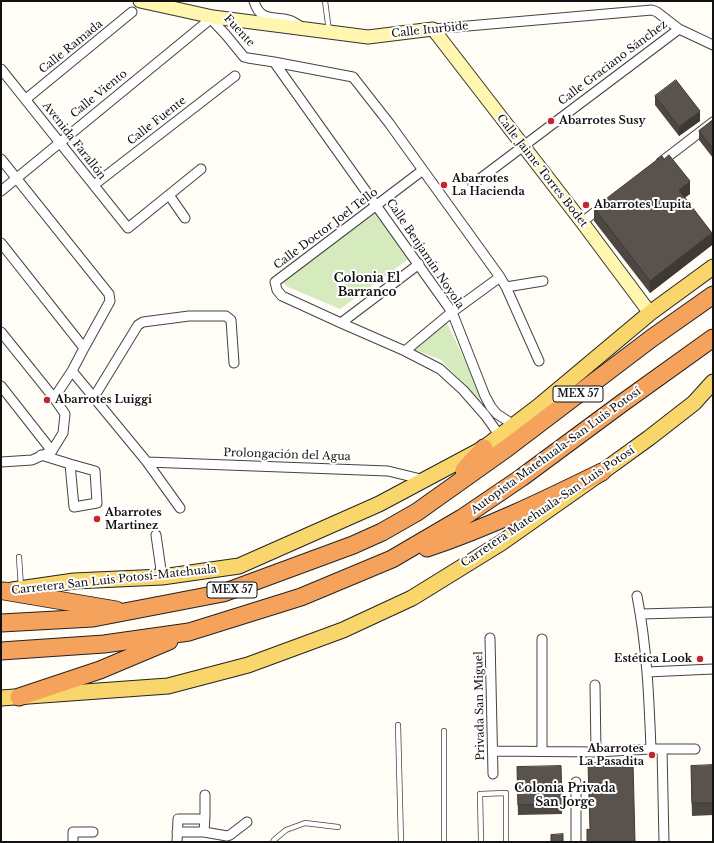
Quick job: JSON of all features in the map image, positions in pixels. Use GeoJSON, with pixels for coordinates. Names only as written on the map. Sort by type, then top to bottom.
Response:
{"type":"FeatureCollection","features":[{"type":"Feature","properties":{"kind":"highway","name":"MEX 57"},"geometry":{"type":"LineString","coordinates":[[1,623],[93,618],[223,593],[353,545],[382,532],[417,512],[507,448],[652,338],[713,294]]}},
{"type":"Feature","properties":{"kind":"highway","name":"Autopista Matehuala-San Luis Potosí"},"geometry":{"type":"LineString","coordinates":[[1,651],[104,644],[189,632],[301,597],[392,559],[462,518],[521,478],[713,338]]}},
{"type":"Feature","properties":{"kind":"highway"},"geometry":{"type":"LineString","coordinates":[[444,493],[484,448]]}},
{"type":"Feature","properties":{"kind":"highway"},"geometry":{"type":"LineString","coordinates":[[392,559],[480,528],[602,472]]}},
{"type":"Feature","properties":{"kind":"highway"},"geometry":{"type":"LineString","coordinates":[[2,591],[126,612]]}},
{"type":"Feature","properties":{"kind":"highway"},"geometry":{"type":"LineString","coordinates":[[19,697],[100,670],[189,632]]}},
{"type":"Feature","properties":{"kind":"main road","name":"Carretera San Luis Potosí-Matehuala"},"geometry":{"type":"LineString","coordinates":[[2,591],[74,581],[162,577],[239,566],[379,504],[484,448],[650,313],[713,268]]}},
{"type":"Feature","properties":{"kind":"main road","name":"Carretera Matehuala-San Luis Potosí"},"geometry":{"type":"LineString","coordinates":[[1,698],[168,686],[248,665],[343,630],[412,598],[500,543],[649,438],[694,403],[713,382]]}},
{"type":"Feature","properties":{"kind":"street","name":"Calle Iturbide"},"geometry":{"type":"LineString","coordinates":[[140,1],[212,18],[368,37],[433,29],[652,10],[657,12],[678,28],[713,45]]}},
{"type":"Feature","properties":{"kind":"street"},"geometry":{"type":"LineString","coordinates":[[255,3],[258,10],[262,14],[274,18],[290,20],[305,29]]}},
{"type":"Feature","properties":{"kind":"street","name":"Calle Ramada"},"geometry":{"type":"LineString","coordinates":[[26,100],[132,12]]}},
{"type":"Feature","properties":{"kind":"street","name":"Fuente"},"geometry":{"type":"LineString","coordinates":[[212,18],[244,57],[353,77],[389,123],[500,277],[506,287],[539,361]]}},
{"type":"Feature","properties":{"kind":"street","name":"Calle Viento"},"geometry":{"type":"LineString","coordinates":[[1,191],[212,18]]}},
{"type":"Feature","properties":{"kind":"street","name":"Calle Graciano Sánchez"},"geometry":{"type":"LineString","coordinates":[[473,184],[678,28]]}},
{"type":"Feature","properties":{"kind":"street","name":"Calle Jaime Torres Bodet"},"geometry":{"type":"LineString","coordinates":[[433,29],[582,222],[650,313]]}},
{"type":"Feature","properties":{"kind":"street","name":"Calle Benjamín Noyola"},"geometry":{"type":"LineString","coordinates":[[274,62],[452,312],[485,396],[491,407],[497,414],[514,425]]}},
{"type":"Feature","properties":{"kind":"street","name":"Avenida Farallón"},"geometry":{"type":"LineString","coordinates":[[1,69],[128,228],[169,195]]}},
{"type":"Feature","properties":{"kind":"street","name":"Calle Fuente"},"geometry":{"type":"LineString","coordinates":[[94,185],[235,76]]}},
{"type":"Feature","properties":{"kind":"street"},"geometry":{"type":"LineString","coordinates":[[657,165],[713,122]]}},
{"type":"Feature","properties":{"kind":"street"},"geometry":{"type":"LineString","coordinates":[[1,159],[109,294],[110,300],[72,371],[54,398]]}},
{"type":"Feature","properties":{"kind":"street"},"geometry":{"type":"LineString","coordinates":[[185,218],[169,195],[201,169]]}},
{"type":"Feature","properties":{"kind":"street","name":"Calle Doctor Joel Tello"},"geometry":{"type":"LineString","coordinates":[[423,170],[275,282],[277,290],[282,296],[405,351],[440,369],[463,390],[490,422],[499,437]]}},
{"type":"Feature","properties":{"kind":"street"},"geometry":{"type":"LineString","coordinates":[[582,222],[613,198]]}},
{"type":"Feature","properties":{"kind":"street"},"geometry":{"type":"LineString","coordinates":[[1,243],[84,348]]}},
{"type":"Feature","properties":{"kind":"street"},"geometry":{"type":"LineString","coordinates":[[341,323],[419,264]]}},
{"type":"Feature","properties":{"kind":"street"},"geometry":{"type":"LineString","coordinates":[[405,351],[452,312],[500,277]]}},
{"type":"Feature","properties":{"kind":"street"},"geometry":{"type":"LineString","coordinates":[[506,287],[543,281]]}},
{"type":"Feature","properties":{"kind":"street"},"geometry":{"type":"LineString","coordinates":[[94,396],[138,325],[143,322],[189,316],[226,316],[231,320],[234,363]]}},
{"type":"Feature","properties":{"kind":"street"},"geometry":{"type":"LineString","coordinates":[[1,332],[65,414],[63,433],[52,451],[32,460],[1,462]]}},
{"type":"Feature","properties":{"kind":"street"},"geometry":{"type":"LineString","coordinates":[[72,371],[147,462],[180,508]]}},
{"type":"Feature","properties":{"kind":"street"},"geometry":{"type":"LineString","coordinates":[[1,386],[52,451]]}},
{"type":"Feature","properties":{"kind":"street"},"geometry":{"type":"LineString","coordinates":[[41,455],[95,471],[97,503],[74,507],[70,464]]}},
{"type":"Feature","properties":{"kind":"street","name":"Prolongación del Agua"},"geometry":{"type":"LineString","coordinates":[[147,462],[388,470],[425,480]]}},
{"type":"Feature","properties":{"kind":"street"},"geometry":{"type":"LineString","coordinates":[[156,536],[162,577]]}},
{"type":"Feature","properties":{"kind":"street"},"geometry":{"type":"LineString","coordinates":[[638,596],[647,672],[651,749]]}},
{"type":"Feature","properties":{"kind":"street"},"geometry":{"type":"LineString","coordinates":[[641,614],[713,612]]}},
{"type":"Feature","properties":{"kind":"street","name":"Privada San Miguel"},"geometry":{"type":"LineString","coordinates":[[490,638],[493,774]]}},
{"type":"Feature","properties":{"kind":"street"},"geometry":{"type":"LineString","coordinates":[[542,639],[542,751]]}},
{"type":"Feature","properties":{"kind":"street"},"geometry":{"type":"LineString","coordinates":[[647,672],[713,670]]}},
{"type":"Feature","properties":{"kind":"street"},"geometry":{"type":"LineString","coordinates":[[596,685],[596,752]]}},
{"type":"Feature","properties":{"kind":"street"},"geometry":{"type":"LineString","coordinates":[[493,751],[596,752],[651,749],[695,749]]}},
{"type":"Feature","properties":{"kind":"street"},"geometry":{"type":"LineString","coordinates":[[662,750],[664,842]]}},
{"type":"Feature","properties":{"kind":"street"},"geometry":{"type":"LineString","coordinates":[[576,782],[576,842]]}},
{"type":"Feature","properties":{"kind":"street"},"geometry":{"type":"LineString","coordinates":[[204,832],[205,796]]}},
{"type":"Feature","properties":{"kind":"street"},"geometry":{"type":"LineString","coordinates":[[177,842],[178,819],[205,819]]}},
{"type":"Feature","properties":{"kind":"street"},"geometry":{"type":"LineString","coordinates":[[177,832],[204,832],[226,836],[230,835],[247,822]]}},
{"type":"Feature","properties":{"kind":"street"},"geometry":{"type":"LineString","coordinates":[[73,842],[73,832],[93,832]]}},
{"type":"Feature","properties":{"kind":"lane"},"geometry":{"type":"LineString","coordinates":[[324,1],[329,32]]}},
{"type":"Feature","properties":{"kind":"lane"},"geometry":{"type":"LineString","coordinates":[[19,556],[21,588]]}},
{"type":"Feature","properties":{"kind":"lane"},"geometry":{"type":"LineString","coordinates":[[398,725],[401,842]]}},
{"type":"Feature","properties":{"kind":"lane"},"geometry":{"type":"LineString","coordinates":[[444,731],[444,842]]}},
{"type":"Feature","properties":{"kind":"lane"},"geometry":{"type":"LineString","coordinates":[[481,842],[480,794],[506,793],[506,842]]}},
{"type":"Feature","properties":{"kind":"lane"},"geometry":{"type":"LineString","coordinates":[[273,842],[286,830],[305,823],[338,826]]}},
{"type":"Feature","properties":{"kind":"green space"},"geometry":{"type":"Polygon","coordinates":[[[376,213],[410,258],[340,309],[288,287],[282,281],[376,213]]]}},
{"type":"Feature","properties":{"kind":"green space"},"geometry":{"type":"Polygon","coordinates":[[[447,323],[479,390],[480,401],[441,360],[413,349],[447,323]]]}},
{"type":"Feature","properties":{"kind":"building"},"geometry":{"type":"Polygon","coordinates":[[[676,80],[700,111],[679,127],[655,96],[676,80]]]}},
{"type":"Feature","properties":{"kind":"building"},"geometry":{"type":"Polygon","coordinates":[[[713,120],[713,149],[699,131],[713,120]]]}},
{"type":"Feature","properties":{"kind":"building"},"geometry":{"type":"Polygon","coordinates":[[[669,155],[690,181],[679,190],[712,233],[650,281],[594,208],[662,156],[664,159],[669,155]]]}},
{"type":"Feature","properties":{"kind":"building"},"geometry":{"type":"Polygon","coordinates":[[[633,762],[635,842],[587,842],[587,829],[590,830],[588,763],[633,762]]]}},
{"type":"Feature","properties":{"kind":"building"},"geometry":{"type":"Polygon","coordinates":[[[713,765],[713,803],[692,803],[691,766],[713,765]]]}},
{"type":"Feature","properties":{"kind":"building"},"geometry":{"type":"Polygon","coordinates":[[[561,766],[562,804],[518,805],[517,767],[561,766]]]}},
{"type":"Feature","properties":{"kind":"building"},"geometry":{"type":"Polygon","coordinates":[[[563,834],[563,842],[551,842],[551,835],[563,834]]]}},
{"type":"Feature","properties":{"kind":"place","name":"Abarrotes Susy"},"geometry":{"type":"Point","coordinates":[551,121]}},
{"type":"Feature","properties":{"kind":"place","name":"Abarrotes La Hacienda"},"geometry":{"type":"Point","coordinates":[444,185]}},
{"type":"Feature","properties":{"kind":"place","name":"Abarrotes Lupita"},"geometry":{"type":"Point","coordinates":[586,205]}},
{"type":"Feature","properties":{"kind":"place","name":"Abarrotes Luiggi"},"geometry":{"type":"Point","coordinates":[47,400]}},
{"type":"Feature","properties":{"kind":"place","name":"Abarrotes Martinez"},"geometry":{"type":"Point","coordinates":[97,519]}},
{"type":"Feature","properties":{"kind":"place","name":"Estética Look"},"geometry":{"type":"Point","coordinates":[700,659]}},
{"type":"Feature","properties":{"kind":"place","name":"Abarrotes La Pasadita"},"geometry":{"type":"Point","coordinates":[652,755]}},
{"type":"Feature","properties":{"kind":"district","name":"Colonia El Barranco"},"geometry":{"type":"Point","coordinates":[367,286]}},
{"type":"Feature","properties":{"kind":"district","name":"Colonia Privada San Jorge"},"geometry":{"type":"Point","coordinates":[565,796]}}]}
